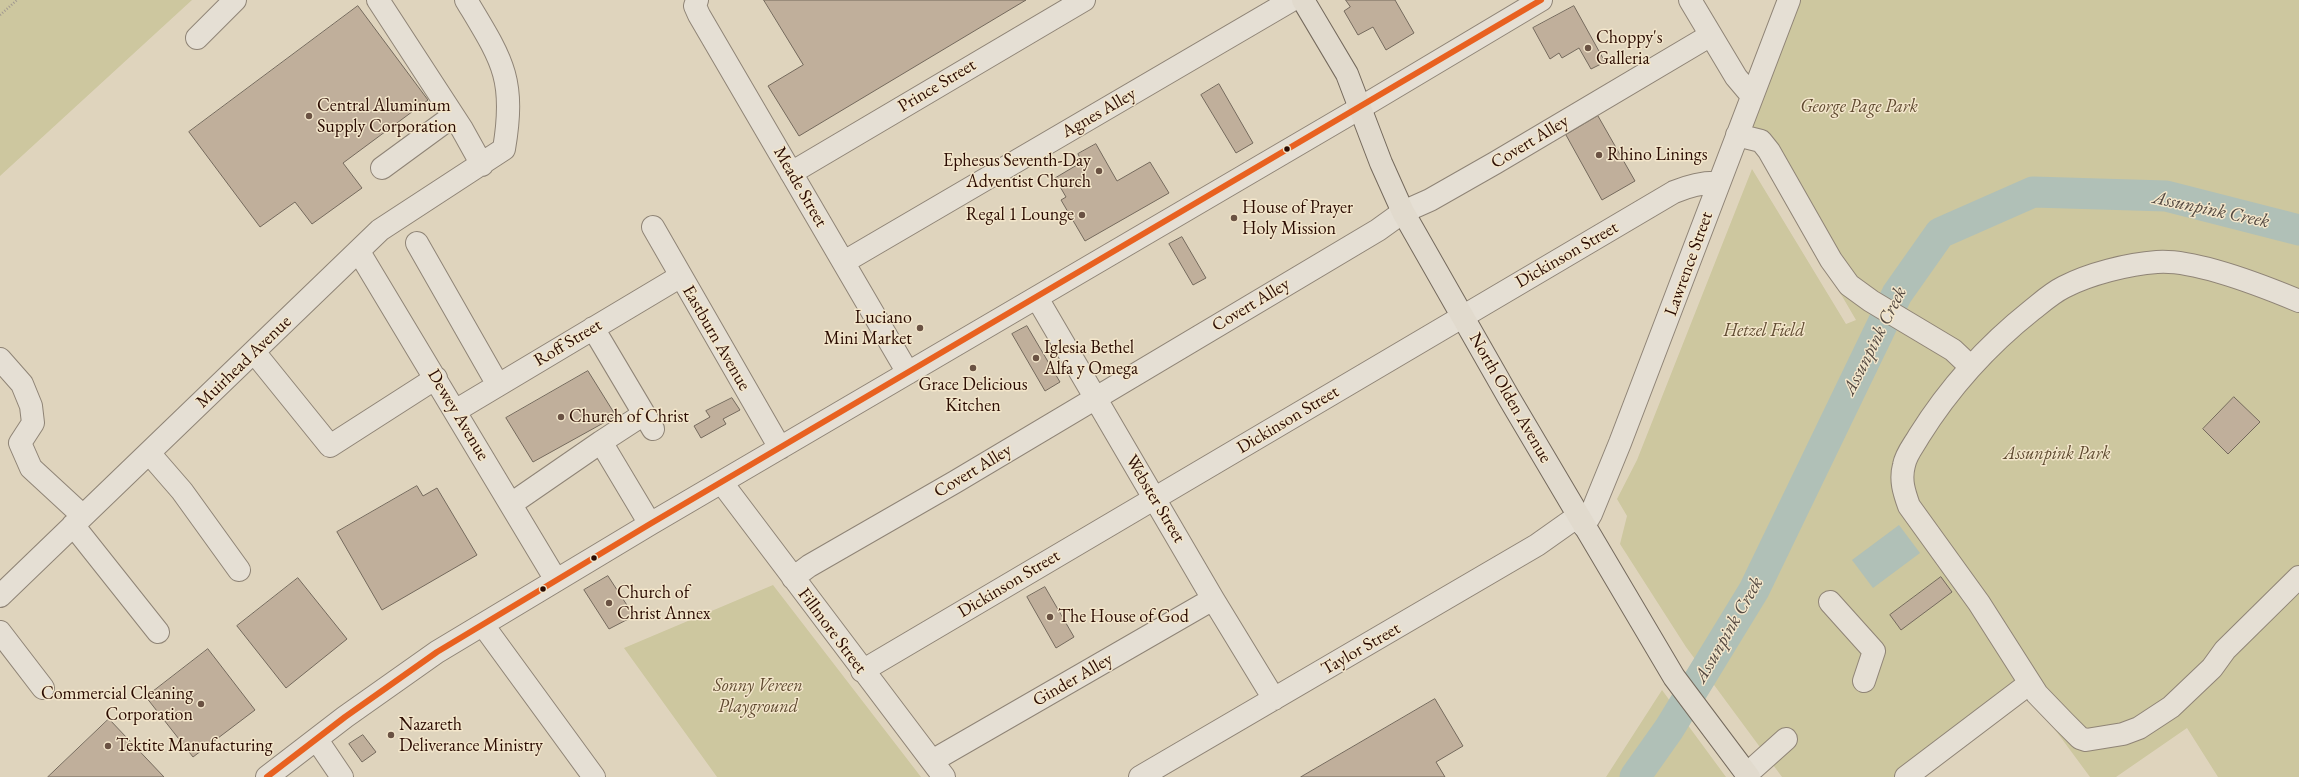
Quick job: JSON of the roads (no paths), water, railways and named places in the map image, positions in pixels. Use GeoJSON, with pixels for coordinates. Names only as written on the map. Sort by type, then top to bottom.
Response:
{"type":"FeatureCollection","features":[{"type":"Feature","properties":{"kind":"main road","name":"North Olden Avenue"},"geometry":{"type":"LineString","coordinates":[[1304,0],[1346,74],[1381,163],[1403,212],[1462,316],[1674,677],[1748,776]]}},
{"type":"Feature","properties":{"kind":"street"},"geometry":{"type":"LineString","coordinates":[[197,38],[235,0]]}},
{"type":"Feature","properties":{"kind":"street"},"geometry":{"type":"LineString","coordinates":[[378,0],[453,116],[482,165]]}},
{"type":"Feature","properties":{"kind":"street","name":"Muirhead Avenue"},"geometry":{"type":"LineString","coordinates":[[0,596],[359,252],[380,230],[482,165],[504,149],[509,106],[505,71],[491,41],[466,0]]}},
{"type":"Feature","properties":{"kind":"street","name":"Meade Street"},"geometry":{"type":"LineString","coordinates":[[696,0],[695,6],[699,15],[908,373]]}},
{"type":"Feature","properties":{"kind":"street","name":"Prince Street"},"geometry":{"type":"LineString","coordinates":[[791,173],[1084,0]]}},
{"type":"Feature","properties":{"kind":"street","name":"Agnes Alley"},"geometry":{"type":"LineString","coordinates":[[844,262],[1292,0]]}},
{"type":"Feature","properties":{"kind":"street"},"geometry":{"type":"LineString","coordinates":[[267,777],[345,717],[437,652],[483,626],[556,580],[650,524],[1360,108],[1540,0]]}},
{"type":"Feature","properties":{"kind":"street"},"geometry":{"type":"LineString","coordinates":[[1690,0],[1736,77],[1752,96]]}},
{"type":"Feature","properties":{"kind":"street","name":"Lawrence Street"},"geometry":{"type":"LineString","coordinates":[[1581,521],[1592,514],[1612,464],[1789,0]]}},
{"type":"Feature","properties":{"kind":"street","name":"Covert Alley"},"geometry":{"type":"LineString","coordinates":[[793,578],[808,566],[1096,398],[1378,230],[1403,212],[1430,200],[1488,167],[1711,36]]}},
{"type":"Feature","properties":{"kind":"street"},"geometry":{"type":"LineString","coordinates":[[382,168],[453,116]]}},
{"type":"Feature","properties":{"kind":"street"},"geometry":{"type":"LineString","coordinates":[[1737,135],[1761,141],[1770,151],[1843,278],[1871,301],[1953,350],[1971,367]]}},
{"type":"Feature","properties":{"kind":"street","name":"Dickinson Street"},"geometry":{"type":"LineString","coordinates":[[862,671],[1674,192],[1688,186],[1710,182],[1719,183]]}},
{"type":"Feature","properties":{"kind":"street","name":"Eastburn Avenue"},"geometry":{"type":"LineString","coordinates":[[653,227],[780,448]]}},
{"type":"Feature","properties":{"kind":"street"},"geometry":{"type":"LineString","coordinates":[[417,243],[498,385]]}},
{"type":"Feature","properties":{"kind":"street","name":"Dewey Avenue"},"geometry":{"type":"LineString","coordinates":[[359,252],[556,580]]}},
{"type":"Feature","properties":{"kind":"street"},"geometry":{"type":"LineString","coordinates":[[2299,301],[2262,285],[2191,266],[2159,262],[2146,263],[2085,277],[2062,288],[2015,324],[1971,367],[1934,411],[1909,452],[1903,468],[1903,490],[1909,506],[1979,603],[2037,694],[2080,738],[2095,740],[2122,734],[2139,728],[2171,707],[2212,668],[2225,650],[2299,577]]}},
{"type":"Feature","properties":{"kind":"street","name":"Roff Street"},"geometry":{"type":"LineString","coordinates":[[455,411],[681,276]]}},
{"type":"Feature","properties":{"kind":"street","name":"Webster Street"},"geometry":{"type":"LineString","coordinates":[[1037,298],[1213,599],[1274,699]]}},
{"type":"Feature","properties":{"kind":"street"},"geometry":{"type":"LineString","coordinates":[[510,504],[601,442],[649,421],[593,328]]}},
{"type":"Feature","properties":{"kind":"street"},"geometry":{"type":"LineString","coordinates":[[254,352],[330,446],[436,378]]}},
{"type":"Feature","properties":{"kind":"street"},"geometry":{"type":"LineString","coordinates":[[0,359],[22,384],[31,406],[33,423],[20,443],[31,468],[78,521],[158,632]]}},
{"type":"Feature","properties":{"kind":"street"},"geometry":{"type":"LineString","coordinates":[[601,442],[650,524]]}},
{"type":"Feature","properties":{"kind":"street"},"geometry":{"type":"LineString","coordinates":[[149,453],[182,491],[239,570]]}},
{"type":"Feature","properties":{"kind":"street","name":"Fillmore Street"},"geometry":{"type":"LineString","coordinates":[[722,483],[862,671],[938,769]]}},
{"type":"Feature","properties":{"kind":"street","name":"Taylor Street"},"geometry":{"type":"LineString","coordinates":[[1140,777],[1537,545],[1581,521]]}},
{"type":"Feature","properties":{"kind":"street","name":"Ginder Alley"},"geometry":{"type":"LineString","coordinates":[[938,769],[1213,599]]}},
{"type":"Feature","properties":{"kind":"street"},"geometry":{"type":"LineString","coordinates":[[1830,602],[1874,651],[1864,681]]}},
{"type":"Feature","properties":{"kind":"street"},"geometry":{"type":"LineString","coordinates":[[483,626],[594,777]]}},
{"type":"Feature","properties":{"kind":"street"},"geometry":{"type":"LineString","coordinates":[[0,632],[43,688]]}},
{"type":"Feature","properties":{"kind":"street"},"geometry":{"type":"LineString","coordinates":[[1906,777],[2030,683]]}},
{"type":"Feature","properties":{"kind":"street"},"geometry":{"type":"LineString","coordinates":[[1748,776],[1786,739]]}},
{"type":"Feature","properties":{"kind":"street"},"geometry":{"type":"LineString","coordinates":[[317,740],[342,777]]}},
{"type":"Feature","properties":{"kind":"waterway","name":"Assunpink Creek"},"geometry":{"type":"LineString","coordinates":[[1635,777],[1669,729],[1754,590],[1897,294],[1940,233],[2033,192],[2166,196],[2299,230]]}},
{"type":"Feature","properties":{"kind":"place","name":"Choppy's Galleria"},"geometry":{"type":"Point","coordinates":[1588,48]}},
{"type":"Feature","properties":{"kind":"place","name":"Central Aluminum Supply Corporation"},"geometry":{"type":"Point","coordinates":[309,116]}},
{"type":"Feature","properties":{"kind":"place","name":"Rhino Linings"},"geometry":{"type":"Point","coordinates":[1599,155]}},
{"type":"Feature","properties":{"kind":"place","name":"Ephesus Seventh-Day Adventist Church"},"geometry":{"type":"Point","coordinates":[1099,171]}},
{"type":"Feature","properties":{"kind":"place","name":"Regal 1 Lounge"},"geometry":{"type":"Point","coordinates":[1082,215]}},
{"type":"Feature","properties":{"kind":"place","name":"House of Prayer Holy Mission"},"geometry":{"type":"Point","coordinates":[1234,218]}},
{"type":"Feature","properties":{"kind":"place","name":"Luciano Mini Market"},"geometry":{"type":"Point","coordinates":[920,328]}},
{"type":"Feature","properties":{"kind":"place","name":"Iglesia Bethel Alfa y Omega"},"geometry":{"type":"Point","coordinates":[1036,358]}},
{"type":"Feature","properties":{"kind":"place","name":"Grace Delicious Kitchen"},"geometry":{"type":"Point","coordinates":[973,368]}},
{"type":"Feature","properties":{"kind":"place","name":"Church of Christ"},"geometry":{"type":"Point","coordinates":[561,417]}},
{"type":"Feature","properties":{"kind":"place","name":"Church of Christ Annex"},"geometry":{"type":"Point","coordinates":[609,603]}},
{"type":"Feature","properties":{"kind":"place","name":"The House of God"},"geometry":{"type":"Point","coordinates":[1050,617]}},
{"type":"Feature","properties":{"kind":"place","name":"Commercial Cleaning Corporation"},"geometry":{"type":"Point","coordinates":[201,704]}},
{"type":"Feature","properties":{"kind":"place","name":"Nazareth Deliverance Ministry"},"geometry":{"type":"Point","coordinates":[391,735]}},
{"type":"Feature","properties":{"kind":"place","name":"Tektite Manufacturing"},"geometry":{"type":"Point","coordinates":[108,746]}},
{"type":"Feature","properties":{"kind":"park label","name":"George Page Park"},"geometry":{"type":"Point","coordinates":[1859,107]}},
{"type":"Feature","properties":{"kind":"park label","name":"Hetzel Field"},"geometry":{"type":"Point","coordinates":[1764,331]}},
{"type":"Feature","properties":{"kind":"park label","name":"Assunpink Park"},"geometry":{"type":"Point","coordinates":[2057,454]}},
{"type":"Feature","properties":{"kind":"park label","name":"Sonny Vereen Playground"},"geometry":{"type":"Point","coordinates":[758,696]}}]}
